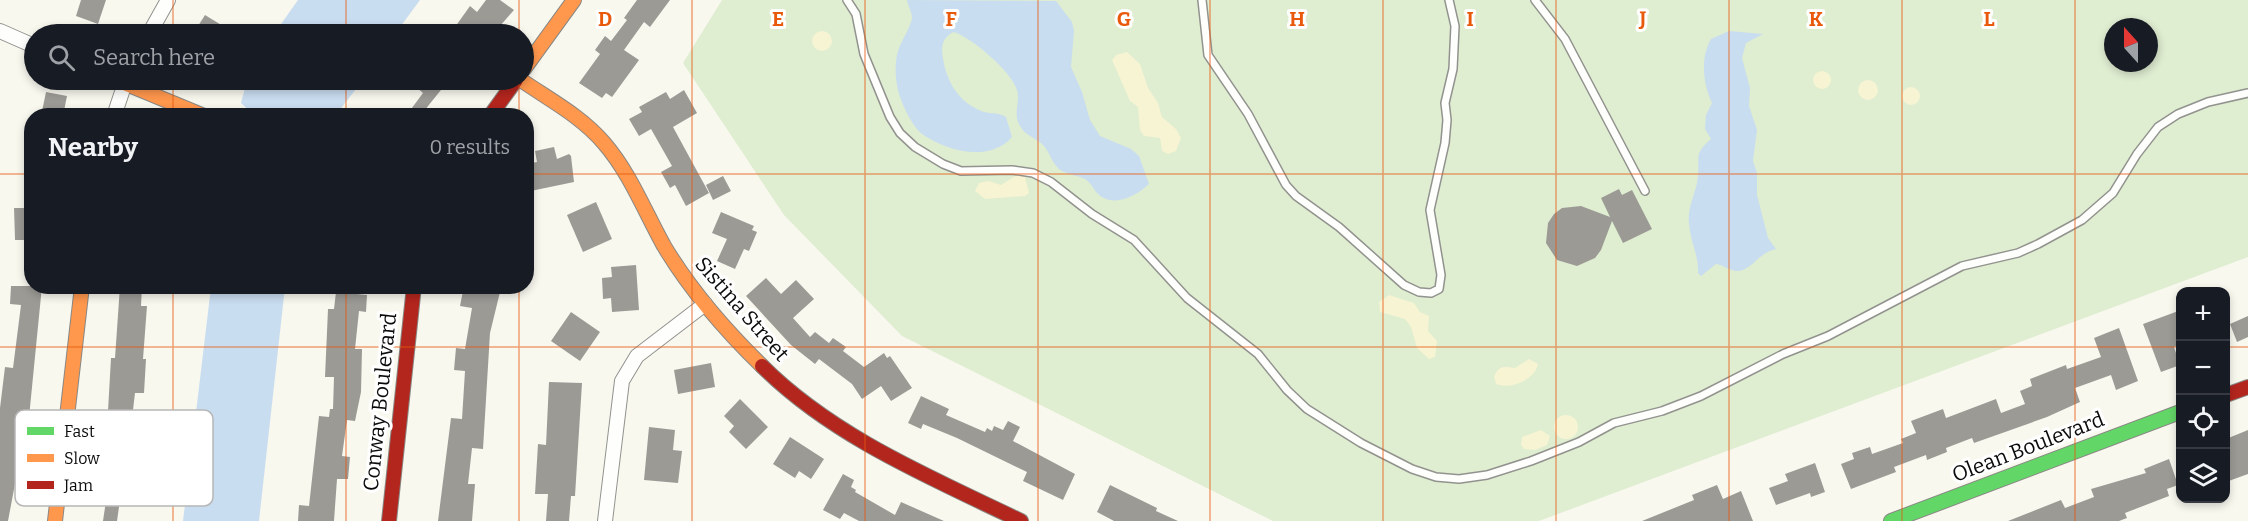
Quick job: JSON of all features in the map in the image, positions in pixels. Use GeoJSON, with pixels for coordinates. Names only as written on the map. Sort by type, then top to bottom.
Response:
{"type":"FeatureCollection","features":[{"type":"Feature","properties":{"kind":"street"},"geometry":{"type":"LineString","coordinates":[[154,24],[168,0]]}},
{"type":"Feature","properties":{"kind":"street"},"geometry":{"type":"LineString","coordinates":[[534,55],[574,0]]}},
{"type":"Feature","properties":{"kind":"street"},"geometry":{"type":"LineString","coordinates":[[0,31],[24,42]]}},
{"type":"Feature","properties":{"kind":"street","name":"Sistina Street"},"geometry":{"type":"LineString","coordinates":[[534,89],[595,133],[631,182],[664,246],[705,304],[738,343],[772,377],[840,429],[904,465],[1021,521]]}},
{"type":"Feature","properties":{"kind":"street"},"geometry":{"type":"LineString","coordinates":[[116,108],[120,90]]}},
{"type":"Feature","properties":{"kind":"street"},"geometry":{"type":"LineString","coordinates":[[143,90],[185,108]]}},
{"type":"Feature","properties":{"kind":"street"},"geometry":{"type":"LineString","coordinates":[[496,108],[509,90]]}},
{"type":"Feature","properties":{"kind":"street"},"geometry":{"type":"LineString","coordinates":[[68,410],[81,294]]}},
{"type":"Feature","properties":{"kind":"street","name":"Conway Boulevard"},"geometry":{"type":"LineString","coordinates":[[389,521],[413,294]]}},
{"type":"Feature","properties":{"kind":"street"},"geometry":{"type":"LineString","coordinates":[[605,521],[622,381],[637,356],[705,304]]}},
{"type":"Feature","properties":{"kind":"street"},"geometry":{"type":"LineString","coordinates":[[2228,395],[2248,387]]}},
{"type":"Feature","properties":{"kind":"street","name":"Olean Boulevard"},"geometry":{"type":"LineString","coordinates":[[1891,521],[2176,414]]}},
{"type":"Feature","properties":{"kind":"street"},"geometry":{"type":"LineString","coordinates":[[55,521],[57,506]]}},
{"type":"Feature","properties":{"kind":"lane"},"geometry":{"type":"LineString","coordinates":[[847,0],[855,14],[864,54],[890,117],[900,134],[915,147],[943,165],[961,171],[1012,170],[1033,173],[1051,182],[1092,214],[1134,240],[1187,298],[1258,354],[1287,390],[1307,409],[1361,443],[1412,469],[1436,477],[1459,479],[1487,475],[1520,464],[1579,442],[1614,423],[1662,411],[1701,396],[1783,354],[1828,336],[1962,266],[2018,253],[2038,244],[2082,220],[2113,193],[2137,154],[2158,127],[2178,114],[2208,102],[2248,93]]}},
{"type":"Feature","properties":{"kind":"lane"},"geometry":{"type":"LineString","coordinates":[[1202,0],[1208,55],[1248,114],[1286,184],[1296,196],[1339,226],[1404,285],[1419,292],[1431,293],[1439,289],[1441,275],[1430,210],[1445,143],[1448,120],[1445,103],[1456,42],[1449,0]]}},
{"type":"Feature","properties":{"kind":"lane"},"geometry":{"type":"LineString","coordinates":[[1535,0],[1565,39],[1645,191]]}},
{"type":"Feature","properties":{"kind":"green space"},"geometry":{"type":"Polygon","coordinates":[[[722,0],[2248,0],[2248,257],[1539,521],[1273,521],[902,336],[784,215],[683,63],[722,0]]]}},
{"type":"Feature","properties":{"kind":"sand"},"geometry":{"type":"Polygon","coordinates":[[[822,31],[829,34],[832,41],[829,48],[822,51],[815,48],[812,41],[815,34],[822,31]]]}},
{"type":"Feature","properties":{"kind":"sand"},"geometry":{"type":"Polygon","coordinates":[[[1127,52],[1140,64],[1148,88],[1158,103],[1162,117],[1176,129],[1181,138],[1176,151],[1168,154],[1162,151],[1160,138],[1144,136],[1140,130],[1138,107],[1130,101],[1112,60],[1116,55],[1127,52]]]}},
{"type":"Feature","properties":{"kind":"sand"},"geometry":{"type":"Polygon","coordinates":[[[1818,71],[1826,71],[1831,76],[1829,87],[1818,89],[1813,84],[1813,76],[1818,71]]]}},
{"type":"Feature","properties":{"kind":"sand"},"geometry":{"type":"Polygon","coordinates":[[[1868,80],[1875,83],[1878,90],[1875,97],[1868,100],[1861,97],[1858,90],[1861,83],[1868,80]]]}},
{"type":"Feature","properties":{"kind":"sand"},"geometry":{"type":"Polygon","coordinates":[[[1911,87],[1917,90],[1920,96],[1917,102],[1911,105],[1905,102],[1902,96],[1905,90],[1911,87]]]}},
{"type":"Feature","properties":{"kind":"sand"},"geometry":{"type":"Polygon","coordinates":[[[1017,175],[1025,177],[1029,193],[1025,196],[985,199],[975,191],[979,183],[989,181],[1001,185],[1017,175]]]}},
{"type":"Feature","properties":{"kind":"sand"},"geometry":{"type":"Polygon","coordinates":[[[1389,295],[1414,303],[1420,312],[1429,316],[1428,331],[1437,341],[1435,357],[1429,359],[1417,348],[1411,327],[1405,319],[1380,312],[1379,302],[1389,295]]]}},
{"type":"Feature","properties":{"kind":"sand"},"geometry":{"type":"Polygon","coordinates":[[[1529,359],[1538,364],[1536,370],[1527,379],[1515,385],[1496,384],[1494,377],[1500,368],[1515,368],[1529,359]]]}},
{"type":"Feature","properties":{"kind":"sand"},"geometry":{"type":"Polygon","coordinates":[[[1566,415],[1571,416],[1577,422],[1577,432],[1571,438],[1566,439],[1561,438],[1555,432],[1554,427],[1555,422],[1561,416],[1566,415]]]}},
{"type":"Feature","properties":{"kind":"sand"},"geometry":{"type":"Polygon","coordinates":[[[1541,430],[1550,436],[1547,445],[1535,450],[1524,449],[1521,445],[1522,437],[1541,430]]]}},
{"type":"Feature","properties":{"kind":"water"},"geometry":{"type":"Polygon","coordinates":[[[298,0],[420,0],[402,24],[281,24],[298,0]]]}},
{"type":"Feature","properties":{"kind":"water"},"geometry":{"type":"Polygon","coordinates":[[[907,0],[1056,1],[1072,22],[1074,31],[1071,67],[1082,92],[1090,120],[1100,136],[1131,149],[1139,156],[1149,184],[1138,193],[1124,199],[1110,200],[1097,193],[1085,179],[1059,169],[1044,146],[1024,131],[1019,123],[1017,90],[1014,83],[980,48],[954,32],[945,39],[942,50],[945,70],[953,87],[974,108],[1006,117],[1012,137],[1003,145],[992,150],[968,152],[943,145],[922,134],[905,110],[896,77],[897,53],[912,18],[907,0]]]}},
{"type":"Feature","properties":{"kind":"water"},"geometry":{"type":"Polygon","coordinates":[[[1729,31],[1763,34],[1746,43],[1742,58],[1750,88],[1749,106],[1757,130],[1753,161],[1757,173],[1757,195],[1768,238],[1776,249],[1765,254],[1744,270],[1733,270],[1716,264],[1701,276],[1698,273],[1689,217],[1697,182],[1698,156],[1711,139],[1705,129],[1706,115],[1712,103],[1706,88],[1705,54],[1711,39],[1729,31]]]}},
{"type":"Feature","properties":{"kind":"water"},"geometry":{"type":"Polygon","coordinates":[[[244,90],[355,90],[341,108],[246,108],[241,103],[244,90]]]}},
{"type":"Feature","properties":{"kind":"water"},"geometry":{"type":"Polygon","coordinates":[[[210,294],[284,294],[259,521],[183,521],[185,506],[213,506],[213,410],[196,410],[210,294]]]}},
{"type":"Feature","properties":{"kind":"building"},"geometry":{"type":"Polygon","coordinates":[[[81,0],[106,0],[98,24],[76,16],[81,0]]]}},
{"type":"Feature","properties":{"kind":"building"},"geometry":{"type":"Polygon","coordinates":[[[486,0],[500,0],[514,10],[502,24],[457,24],[470,6],[477,12],[486,0]]]}},
{"type":"Feature","properties":{"kind":"building"},"geometry":{"type":"Polygon","coordinates":[[[637,0],[670,0],[650,27],[644,22],[624,50],[639,60],[612,97],[606,93],[602,98],[579,83],[600,54],[595,50],[605,36],[611,41],[627,20],[624,18],[637,0]]]}},
{"type":"Feature","properties":{"kind":"building"},"geometry":{"type":"Polygon","coordinates":[[[205,15],[220,24],[199,24],[205,15]]]}},
{"type":"Feature","properties":{"kind":"building"},"geometry":{"type":"Polygon","coordinates":[[[420,90],[441,90],[426,108],[412,108],[423,93],[420,90]]]}},
{"type":"Feature","properties":{"kind":"building"},"geometry":{"type":"Polygon","coordinates":[[[684,90],[697,113],[673,127],[709,193],[686,206],[675,185],[670,188],[661,172],[672,166],[651,129],[639,136],[629,119],[642,112],[639,107],[666,92],[670,99],[684,90]]]}},
{"type":"Feature","properties":{"kind":"building"},"geometry":{"type":"Polygon","coordinates":[[[46,92],[67,96],[65,108],[43,108],[46,92]]]}},
{"type":"Feature","properties":{"kind":"building"},"geometry":{"type":"Polygon","coordinates":[[[554,147],[557,159],[569,154],[574,182],[534,190],[534,163],[537,162],[535,151],[554,147]]]}},
{"type":"Feature","properties":{"kind":"building"},"geometry":{"type":"Polygon","coordinates":[[[723,176],[731,191],[713,200],[706,185],[723,176]]]}},
{"type":"Feature","properties":{"kind":"building"},"geometry":{"type":"Polygon","coordinates":[[[1619,189],[1622,195],[1632,190],[1652,229],[1623,243],[1612,221],[1601,250],[1595,258],[1577,266],[1557,260],[1546,243],[1548,223],[1554,214],[1562,208],[1581,206],[1610,217],[1601,198],[1619,189]]]}},
{"type":"Feature","properties":{"kind":"building"},"geometry":{"type":"Polygon","coordinates":[[[596,202],[612,239],[583,252],[567,215],[596,202]]]}},
{"type":"Feature","properties":{"kind":"building"},"geometry":{"type":"Polygon","coordinates":[[[14,208],[24,208],[24,240],[15,240],[14,208]]]}},
{"type":"Feature","properties":{"kind":"building"},"geometry":{"type":"Polygon","coordinates":[[[721,212],[754,226],[752,230],[757,232],[749,251],[744,249],[735,269],[717,261],[727,239],[712,233],[721,212]]]}},
{"type":"Feature","properties":{"kind":"building"},"geometry":{"type":"Polygon","coordinates":[[[636,265],[639,310],[612,312],[611,298],[603,299],[602,278],[612,277],[611,267],[636,265]]]}},
{"type":"Feature","properties":{"kind":"building"},"geometry":{"type":"Polygon","coordinates":[[[766,278],[781,294],[796,280],[814,299],[793,318],[810,337],[815,332],[829,343],[833,338],[846,347],[843,351],[864,367],[884,353],[887,358],[890,356],[912,388],[891,401],[881,386],[862,399],[852,384],[819,359],[815,364],[791,345],[746,296],[766,278]]]}},
{"type":"Feature","properties":{"kind":"building"},"geometry":{"type":"Polygon","coordinates":[[[11,286],[24,286],[24,294],[41,294],[30,410],[15,410],[15,484],[8,521],[0,521],[0,408],[5,367],[13,368],[21,305],[10,304],[11,286]]]}},
{"type":"Feature","properties":{"kind":"building"},"geometry":{"type":"Polygon","coordinates":[[[119,294],[142,294],[141,306],[147,306],[143,359],[146,359],[144,393],[135,393],[133,410],[108,410],[111,358],[115,358],[119,294]]]}},
{"type":"Feature","properties":{"kind":"building"},"geometry":{"type":"Polygon","coordinates":[[[336,294],[367,295],[366,312],[359,311],[355,349],[362,349],[361,392],[355,421],[347,420],[342,456],[350,457],[348,479],[337,479],[334,521],[298,521],[299,505],[309,506],[319,416],[329,417],[330,409],[333,409],[334,377],[325,377],[328,309],[334,309],[336,294]]]}},
{"type":"Feature","properties":{"kind":"building"},"geometry":{"type":"Polygon","coordinates":[[[462,294],[500,294],[490,333],[483,449],[472,448],[468,484],[475,484],[472,521],[438,521],[451,418],[462,419],[465,371],[454,370],[456,348],[465,349],[472,308],[460,306],[462,294]]]}},
{"type":"Feature","properties":{"kind":"building"},"geometry":{"type":"Polygon","coordinates":[[[571,312],[600,332],[580,361],[551,341],[571,312]]]}},
{"type":"Feature","properties":{"kind":"building"},"geometry":{"type":"Polygon","coordinates":[[[2176,312],[2176,346],[2174,347],[2176,366],[2161,372],[2143,324],[2176,312]]]}},
{"type":"Feature","properties":{"kind":"building"},"geometry":{"type":"Polygon","coordinates":[[[2248,316],[2248,337],[2237,342],[2230,324],[2248,316]]]}},
{"type":"Feature","properties":{"kind":"building"},"geometry":{"type":"Polygon","coordinates":[[[2119,328],[2138,381],[2116,390],[2111,375],[2075,388],[2080,402],[2047,417],[1974,443],[1972,438],[1946,448],[1947,452],[1927,460],[1926,455],[1894,467],[1896,472],[1851,489],[1841,464],[1854,459],[1852,453],[1870,447],[1872,454],[1903,443],[1901,439],[1916,433],[1911,421],[1943,409],[1946,418],[1996,399],[2001,413],[2025,404],[2020,391],[2032,386],[2030,379],[2066,365],[2067,369],[2101,357],[2094,338],[2119,328]]]}},
{"type":"Feature","properties":{"kind":"building"},"geometry":{"type":"Polygon","coordinates":[[[711,363],[715,387],[678,394],[674,370],[711,363]]]}},
{"type":"Feature","properties":{"kind":"building"},"geometry":{"type":"Polygon","coordinates":[[[549,382],[582,383],[575,496],[571,496],[569,521],[546,521],[548,494],[535,494],[538,444],[546,445],[549,382]]]}},
{"type":"Feature","properties":{"kind":"building"},"geometry":{"type":"Polygon","coordinates":[[[921,396],[949,409],[946,415],[985,432],[987,428],[992,431],[994,426],[1003,430],[1008,421],[1020,427],[1013,441],[1075,474],[1063,500],[1023,481],[1027,472],[923,424],[921,429],[908,423],[921,396]]]}},
{"type":"Feature","properties":{"kind":"building"},"geometry":{"type":"Polygon","coordinates":[[[740,399],[768,427],[746,449],[729,432],[734,426],[724,416],[740,399]]]}},
{"type":"Feature","properties":{"kind":"building"},"geometry":{"type":"Polygon","coordinates":[[[649,427],[675,430],[673,450],[682,451],[678,483],[644,480],[649,427]]]}},
{"type":"Feature","properties":{"kind":"building"},"geometry":{"type":"Polygon","coordinates":[[[2248,430],[2248,474],[2230,481],[2230,449],[2230,437],[2248,430]]]}},
{"type":"Feature","properties":{"kind":"building"},"geometry":{"type":"Polygon","coordinates":[[[790,437],[824,459],[811,479],[799,471],[795,478],[773,464],[790,437]]]}},
{"type":"Feature","properties":{"kind":"building"},"geometry":{"type":"Polygon","coordinates":[[[2169,459],[2176,486],[2167,489],[2169,496],[2125,513],[2127,518],[2119,521],[2008,521],[2061,500],[2065,508],[2094,497],[2091,489],[2146,473],[2144,469],[2169,459]]]}},
{"type":"Feature","properties":{"kind":"building"},"geometry":{"type":"Polygon","coordinates":[[[1815,463],[1825,492],[1811,497],[1810,493],[1776,505],[1769,488],[1788,481],[1785,474],[1815,463]]]}},
{"type":"Feature","properties":{"kind":"building"},"geometry":{"type":"Polygon","coordinates":[[[843,474],[854,480],[851,487],[856,490],[855,492],[895,515],[901,502],[944,521],[859,521],[844,513],[840,519],[823,510],[843,474]]]}},
{"type":"Feature","properties":{"kind":"building"},"geometry":{"type":"Polygon","coordinates":[[[1110,485],[1178,521],[1114,521],[1097,512],[1110,485]]]}},
{"type":"Feature","properties":{"kind":"building"},"geometry":{"type":"Polygon","coordinates":[[[1717,485],[1723,499],[1741,491],[1753,521],[1642,521],[1694,500],[1692,495],[1717,485]]]}},
{"type":"Feature","properties":{"kind":"building"},"geometry":{"type":"Polygon","coordinates":[[[105,506],[119,506],[117,521],[103,521],[105,506]]]}},
{"type":"Feature","properties":{"kind":"traffic: fast"},"geometry":{"type":"LineString","coordinates":[[1891,521],[2176,414]]}},
{"type":"Feature","properties":{"kind":"traffic: slow"},"geometry":{"type":"LineString","coordinates":[[534,55],[574,0]]}},
{"type":"Feature","properties":{"kind":"traffic: slow"},"geometry":{"type":"LineString","coordinates":[[534,89],[575,116],[604,143],[629,180],[664,246],[686,279],[722,324],[762,366]]}},
{"type":"Feature","properties":{"kind":"traffic: slow"},"geometry":{"type":"LineString","coordinates":[[141,90],[185,108]]}},
{"type":"Feature","properties":{"kind":"traffic: slow"},"geometry":{"type":"LineString","coordinates":[[68,410],[81,294]]}},
{"type":"Feature","properties":{"kind":"traffic: slow"},"geometry":{"type":"LineString","coordinates":[[55,521],[57,506]]}},
{"type":"Feature","properties":{"kind":"traffic: jam"},"geometry":{"type":"LineString","coordinates":[[496,108],[509,90]]}},
{"type":"Feature","properties":{"kind":"traffic: jam"},"geometry":{"type":"LineString","coordinates":[[389,521],[413,294]]}},
{"type":"Feature","properties":{"kind":"traffic: jam"},"geometry":{"type":"LineString","coordinates":[[762,366],[790,391],[852,435],[919,472],[1021,521]]}},
{"type":"Feature","properties":{"kind":"traffic: jam"},"geometry":{"type":"LineString","coordinates":[[2230,394],[2248,387]]}}]}
